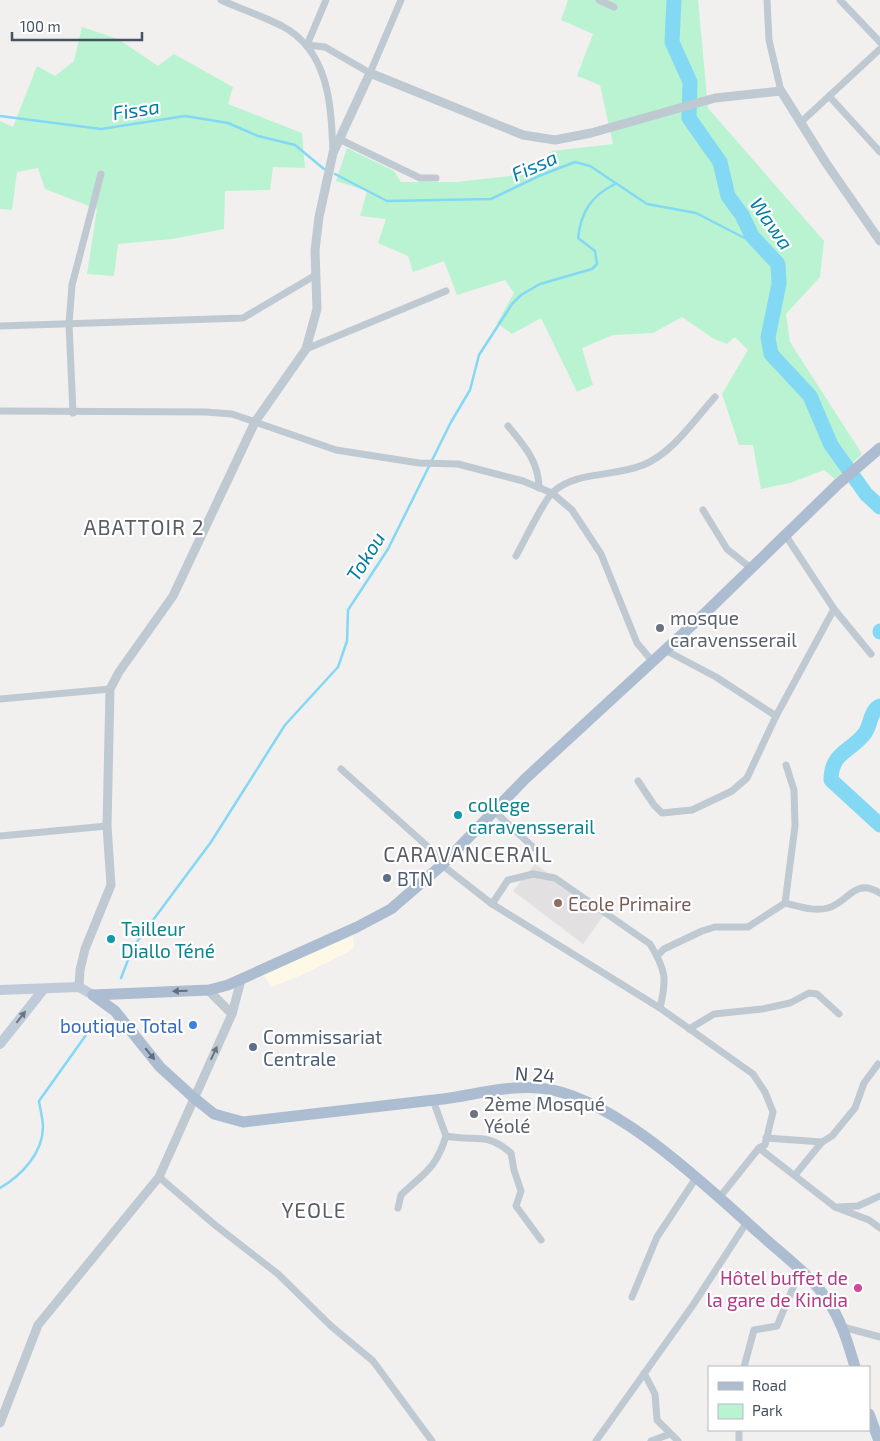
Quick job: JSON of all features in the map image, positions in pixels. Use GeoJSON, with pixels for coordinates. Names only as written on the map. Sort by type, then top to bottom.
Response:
{"type":"FeatureCollection","features":[{"type":"Feature","properties":{"kind":"main road"},"geometry":{"type":"LineString","coordinates":[[0,990],[43,990],[78,987],[93,994],[208,990],[241,980],[357,927],[391,909],[444,863],[495,812],[524,779],[752,569],[838,484],[880,448]]}},
{"type":"Feature","properties":{"kind":"main road"},"geometry":{"type":"LineString","coordinates":[[0,1044],[43,990]]}},
{"type":"Feature","properties":{"kind":"main road","name":"N 24"},"geometry":{"type":"LineString","coordinates":[[93,994],[115,1011],[160,1067],[193,1097],[214,1114],[243,1122],[511,1089],[540,1088],[570,1095],[629,1125],[696,1178],[800,1271],[826,1298],[842,1327],[855,1366]]}},
{"type":"Feature","properties":{"kind":"main road"},"geometry":{"type":"LineString","coordinates":[[870,1417],[879,1441]]}},
{"type":"Feature","properties":{"kind":"street"},"geometry":{"type":"LineString","coordinates":[[221,0],[283,27],[307,45],[318,62],[331,103],[333,153]]}},
{"type":"Feature","properties":{"kind":"street"},"geometry":{"type":"LineString","coordinates":[[307,45],[326,0]]}},
{"type":"Feature","properties":{"kind":"street"},"geometry":{"type":"LineString","coordinates":[[78,987],[85,949],[111,885],[107,826],[110,689],[119,672],[173,596],[255,422],[306,350],[317,308],[314,276],[315,250],[319,217],[333,153],[401,0]]}},
{"type":"Feature","properties":{"kind":"street"},"geometry":{"type":"LineString","coordinates":[[599,0],[614,7]]}},
{"type":"Feature","properties":{"kind":"street"},"geometry":{"type":"LineString","coordinates":[[767,0],[769,40],[781,91],[800,123],[880,242]]}},
{"type":"Feature","properties":{"kind":"street"},"geometry":{"type":"LineString","coordinates":[[840,0],[880,42]]}},
{"type":"Feature","properties":{"kind":"street"},"geometry":{"type":"LineString","coordinates":[[307,45],[325,47],[370,73],[523,135],[537,138],[569,139],[700,102],[729,96],[781,91]]}},
{"type":"Feature","properties":{"kind":"street"},"geometry":{"type":"LineString","coordinates":[[800,123],[880,50]]}},
{"type":"Feature","properties":{"kind":"street"},"geometry":{"type":"LineString","coordinates":[[829,96],[880,152]]}},
{"type":"Feature","properties":{"kind":"street"},"geometry":{"type":"LineString","coordinates":[[339,139],[420,178],[436,178]]}},
{"type":"Feature","properties":{"kind":"street"},"geometry":{"type":"LineString","coordinates":[[73,413],[69,324],[72,285],[101,174]]}},
{"type":"Feature","properties":{"kind":"street"},"geometry":{"type":"LineString","coordinates":[[0,326],[243,318],[314,276]]}},
{"type":"Feature","properties":{"kind":"street"},"geometry":{"type":"LineString","coordinates":[[306,350],[446,291]]}},
{"type":"Feature","properties":{"kind":"street"},"geometry":{"type":"LineString","coordinates":[[516,556],[552,493],[574,478],[594,477],[644,465],[671,446],[715,397]]}},
{"type":"Feature","properties":{"kind":"street"},"geometry":{"type":"LineString","coordinates":[[0,412],[206,412],[232,414],[336,450],[419,463],[458,464],[523,481],[552,493],[572,510],[601,554],[637,643],[653,662]]}},
{"type":"Feature","properties":{"kind":"street"},"geometry":{"type":"LineString","coordinates":[[508,426],[539,472],[539,488]]}},
{"type":"Feature","properties":{"kind":"street"},"geometry":{"type":"LineString","coordinates":[[704,510],[727,550],[752,569]]}},
{"type":"Feature","properties":{"kind":"street"},"geometry":{"type":"LineString","coordinates":[[786,536],[834,610],[871,654]]}},
{"type":"Feature","properties":{"kind":"street"},"geometry":{"type":"LineString","coordinates":[[638,781],[654,805],[662,813],[692,810],[732,791],[747,778],[776,716],[834,610]]}},
{"type":"Feature","properties":{"kind":"street"},"geometry":{"type":"LineString","coordinates":[[665,650],[716,677],[776,716]]}},
{"type":"Feature","properties":{"kind":"street"},"geometry":{"type":"LineString","coordinates":[[0,699],[110,689]]}},
{"type":"Feature","properties":{"kind":"street"},"geometry":{"type":"LineString","coordinates":[[785,903],[795,826],[794,790],[786,765]]}},
{"type":"Feature","properties":{"kind":"street"},"geometry":{"type":"LineString","coordinates":[[341,769],[492,904],[660,1008],[752,1074],[761,1086],[773,1112],[765,1145],[759,1148],[719,1198]]}},
{"type":"Feature","properties":{"kind":"street"},"geometry":{"type":"LineString","coordinates":[[495,812],[534,848]]}},
{"type":"Feature","properties":{"kind":"street"},"geometry":{"type":"LineString","coordinates":[[0,836],[107,826]]}},
{"type":"Feature","properties":{"kind":"street"},"geometry":{"type":"LineString","coordinates":[[492,904],[508,880],[533,874],[555,878],[650,944],[657,956],[666,982],[660,1008]]}},
{"type":"Feature","properties":{"kind":"street"},"geometry":{"type":"LineString","coordinates":[[657,956],[664,949],[715,927],[748,927],[785,903],[811,909],[829,908],[858,889],[865,887],[880,893]]}},
{"type":"Feature","properties":{"kind":"street"},"geometry":{"type":"LineString","coordinates":[[0,1423],[38,1325],[159,1176],[232,1014],[241,980]]}},
{"type":"Feature","properties":{"kind":"street"},"geometry":{"type":"LineString","coordinates":[[208,990],[232,1014]]}},
{"type":"Feature","properties":{"kind":"street"},"geometry":{"type":"LineString","coordinates":[[689,1029],[714,1014],[762,1009],[790,1003],[809,993],[816,994],[839,1014]]}},
{"type":"Feature","properties":{"kind":"street"},"geometry":{"type":"LineString","coordinates":[[795,1175],[822,1142],[832,1136],[855,1108],[864,1083],[878,1064]]}},
{"type":"Feature","properties":{"kind":"street"},"geometry":{"type":"LineString","coordinates":[[398,1208],[401,1195],[423,1178],[441,1154],[446,1136],[433,1100]]}},
{"type":"Feature","properties":{"kind":"street"},"geometry":{"type":"LineString","coordinates":[[446,1136],[461,1139],[481,1137],[492,1139],[511,1153],[521,1191],[516,1206],[540,1240]]}},
{"type":"Feature","properties":{"kind":"street"},"geometry":{"type":"LineString","coordinates":[[766,1138],[822,1142]]}},
{"type":"Feature","properties":{"kind":"street"},"geometry":{"type":"LineString","coordinates":[[759,1148],[835,1208],[869,1220],[880,1228]]}},
{"type":"Feature","properties":{"kind":"street"},"geometry":{"type":"LineString","coordinates":[[159,1176],[215,1225],[278,1274],[331,1326],[373,1361],[432,1441]]}},
{"type":"Feature","properties":{"kind":"street"},"geometry":{"type":"LineString","coordinates":[[632,1297],[657,1237],[696,1178]]}},
{"type":"Feature","properties":{"kind":"street"},"geometry":{"type":"LineString","coordinates":[[835,1208],[858,1206],[880,1196]]}},
{"type":"Feature","properties":{"kind":"street"},"geometry":{"type":"LineString","coordinates":[[596,1441],[747,1222]]}},
{"type":"Feature","properties":{"kind":"street"},"geometry":{"type":"LineString","coordinates":[[744,1366],[754,1330],[777,1326],[800,1271]]}},
{"type":"Feature","properties":{"kind":"street"},"geometry":{"type":"LineString","coordinates":[[842,1327],[880,1337]]}},
{"type":"Feature","properties":{"kind":"street"},"geometry":{"type":"LineString","coordinates":[[644,1373],[655,1394],[657,1420],[678,1441]]}},
{"type":"Feature","properties":{"kind":"street"},"geometry":{"type":"LineString","coordinates":[[651,1441],[670,1434]]}},
{"type":"Feature","properties":{"kind":"shaded area","name":"Ecole Primaire"},"geometry":{"type":"Polygon","coordinates":[[[535,864],[604,915],[583,944],[513,891],[535,864]]]}},
{"type":"Feature","properties":{"kind":"shaded area"},"geometry":{"type":"Polygon","coordinates":[[[353,936],[354,946],[350,951],[302,975],[272,987],[263,974],[353,936]]]}},
{"type":"Feature","properties":{"kind":"green space"},"geometry":{"type":"Polygon","coordinates":[[[568,0],[698,0],[708,108],[824,241],[820,277],[786,314],[790,342],[862,454],[835,479],[824,470],[790,483],[761,489],[753,445],[739,445],[722,394],[748,350],[735,337],[727,344],[714,339],[682,317],[653,333],[613,335],[582,348],[593,385],[577,392],[541,318],[512,334],[497,323],[514,293],[505,280],[457,295],[444,261],[413,272],[408,256],[378,243],[386,219],[360,216],[367,191],[336,181],[347,148],[394,171],[401,182],[456,182],[527,174],[552,151],[613,144],[600,85],[577,76],[593,34],[561,20],[568,0]]]}},
{"type":"Feature","properties":{"kind":"green space"},"geometry":{"type":"Polygon","coordinates":[[[82,27],[118,39],[158,66],[174,54],[233,87],[228,104],[302,133],[305,168],[273,167],[270,190],[225,191],[224,229],[172,239],[118,244],[114,276],[87,274],[97,209],[45,189],[38,168],[17,172],[12,210],[0,209],[0,121],[13,127],[37,66],[55,76],[74,61],[82,27]]]}},
{"type":"Feature","properties":{"kind":"waterway","name":"Wawa"},"geometry":{"type":"LineString","coordinates":[[674,0],[672,42],[690,82],[689,118],[720,162],[728,196],[742,215],[752,236],[778,264],[779,284],[768,337],[771,354],[810,396],[831,445],[866,494],[880,507]]}},
{"type":"Feature","properties":{"kind":"waterway","name":"Fissa"},"geometry":{"type":"LineString","coordinates":[[0,116],[101,129],[185,116],[228,123],[258,136],[295,145],[324,169]]}},
{"type":"Feature","properties":{"kind":"waterway","name":"Fissa"},"geometry":{"type":"LineString","coordinates":[[335,174],[387,201],[491,199],[539,176],[575,162],[590,166],[647,204],[696,213],[762,247]]}},
{"type":"Feature","properties":{"kind":"waterway","name":"Tokou"},"geometry":{"type":"LineString","coordinates":[[121,978],[133,947],[211,842],[285,725],[338,667],[347,641],[348,610],[388,549],[451,422],[470,390],[479,355],[512,304],[521,295],[540,284],[592,269],[597,264],[595,251],[578,238],[579,229],[589,206],[600,194],[615,184]]}},
{"type":"Feature","properties":{"kind":"waterway","name":"Wawa"},"geometry":{"type":"LineString","coordinates":[[880,706],[872,714],[865,733],[834,764],[831,780],[880,825]]}},
{"type":"Feature","properties":{"kind":"waterway"},"geometry":{"type":"LineString","coordinates":[[0,1188],[16,1177],[35,1155],[42,1137],[43,1127],[39,1101],[86,1035]]}},
{"type":"Feature","properties":{"kind":"place","name":"mosque caravensserail"},"geometry":{"type":"Point","coordinates":[660,628]}},
{"type":"Feature","properties":{"kind":"place","name":"college caravensserail"},"geometry":{"type":"Point","coordinates":[458,815]}},
{"type":"Feature","properties":{"kind":"place","name":"BTN"},"geometry":{"type":"Point","coordinates":[387,878]}},
{"type":"Feature","properties":{"kind":"place","name":"Ecole Primaire"},"geometry":{"type":"Point","coordinates":[558,903]}},
{"type":"Feature","properties":{"kind":"place","name":"Tailleur Diallo Téné"},"geometry":{"type":"Point","coordinates":[111,939]}},
{"type":"Feature","properties":{"kind":"place","name":"boutique Total"},"geometry":{"type":"Point","coordinates":[193,1025]}},
{"type":"Feature","properties":{"kind":"place","name":"Commissariat Centrale"},"geometry":{"type":"Point","coordinates":[253,1047]}},
{"type":"Feature","properties":{"kind":"place","name":"2ème Mosqué Yéolé"},"geometry":{"type":"Point","coordinates":[474,1114]}},
{"type":"Feature","properties":{"kind":"place","name":"Hôtel buffet de la gare de Kindia"},"geometry":{"type":"Point","coordinates":[858,1288]}},
{"type":"Feature","properties":{"kind":"district","name":"ABATTOIR 2"},"geometry":{"type":"Point","coordinates":[144,526]}},
{"type":"Feature","properties":{"kind":"district","name":"CARAVANCERAIL"},"geometry":{"type":"Point","coordinates":[468,853]}},
{"type":"Feature","properties":{"kind":"district","name":"YEOLE"},"geometry":{"type":"Point","coordinates":[314,1209]}}]}
